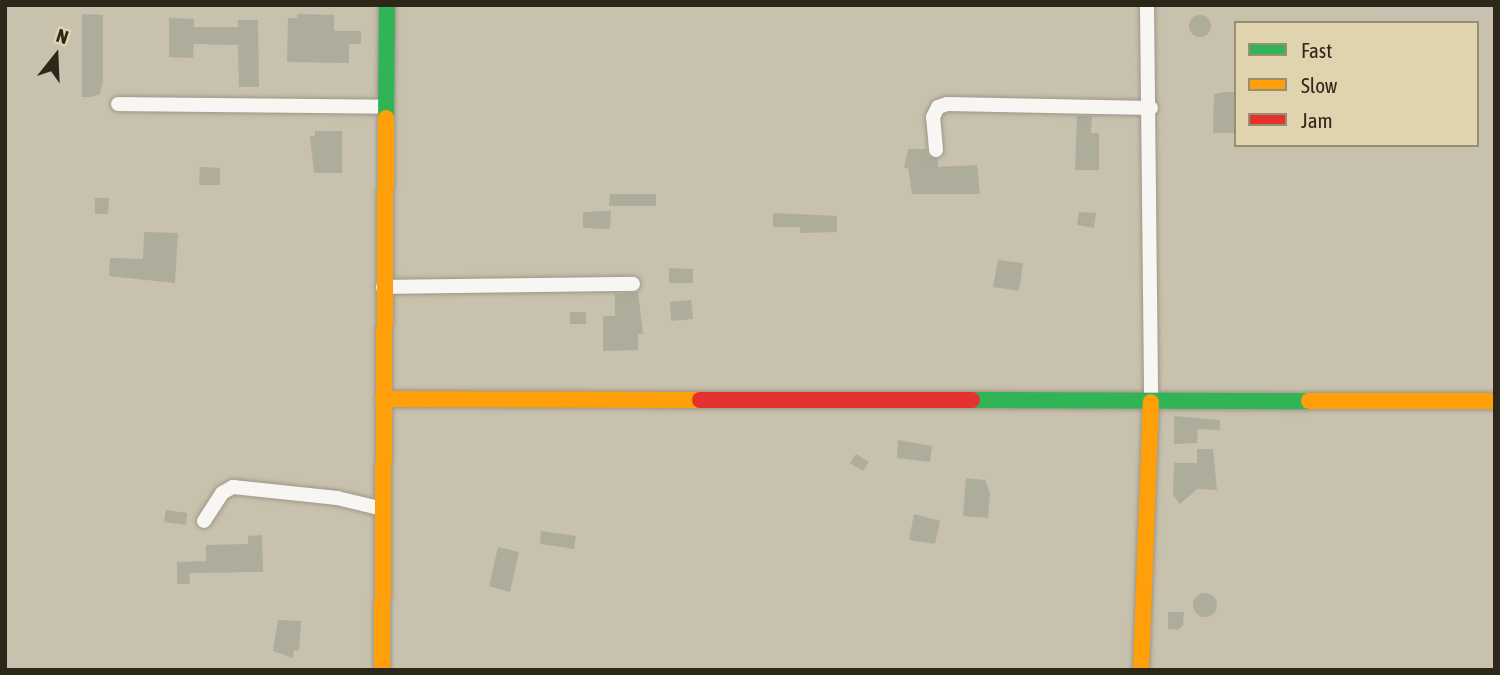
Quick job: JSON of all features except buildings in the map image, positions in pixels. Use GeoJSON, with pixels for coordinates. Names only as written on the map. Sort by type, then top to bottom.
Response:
{"type":"FeatureCollection","features":[{"type":"Feature","properties":{"kind":"street"},"geometry":{"type":"LineString","coordinates":[[382,670],[384,107],[387,5]]}},
{"type":"Feature","properties":{"kind":"street"},"geometry":{"type":"LineString","coordinates":[[1141,670],[1151,402],[1151,108],[1147,5]]}},
{"type":"Feature","properties":{"kind":"street"},"geometry":{"type":"LineString","coordinates":[[118,104],[384,107]]}},
{"type":"Feature","properties":{"kind":"street"},"geometry":{"type":"LineString","coordinates":[[936,150],[933,117],[947,104],[1151,108]]}},
{"type":"Feature","properties":{"kind":"street"},"geometry":{"type":"LineString","coordinates":[[383,287],[633,284]]}},
{"type":"Feature","properties":{"kind":"street"},"geometry":{"type":"LineString","coordinates":[[383,399],[1495,401]]}},
{"type":"Feature","properties":{"kind":"street"},"geometry":{"type":"LineString","coordinates":[[204,521],[222,493],[233,487],[337,498],[383,509]]}},
{"type":"Feature","properties":{"kind":"path"},"geometry":{"type":"LineString","coordinates":[[1385,15],[1495,15]]}},
{"type":"Feature","properties":{"kind":"traffic: fast"},"geometry":{"type":"LineString","coordinates":[[386,118],[387,5]]}},
{"type":"Feature","properties":{"kind":"traffic: fast"},"geometry":{"type":"LineString","coordinates":[[972,400],[1309,401]]}},
{"type":"Feature","properties":{"kind":"traffic: slow"},"geometry":{"type":"LineString","coordinates":[[382,670],[386,118]]}},
{"type":"Feature","properties":{"kind":"traffic: slow"},"geometry":{"type":"LineString","coordinates":[[383,399],[700,400]]}},
{"type":"Feature","properties":{"kind":"traffic: slow"},"geometry":{"type":"LineString","coordinates":[[1309,401],[1495,401]]}},
{"type":"Feature","properties":{"kind":"traffic: slow"},"geometry":{"type":"LineString","coordinates":[[1141,670],[1151,402]]}},
{"type":"Feature","properties":{"kind":"traffic: jam"},"geometry":{"type":"LineString","coordinates":[[700,400],[972,400]]}}]}
